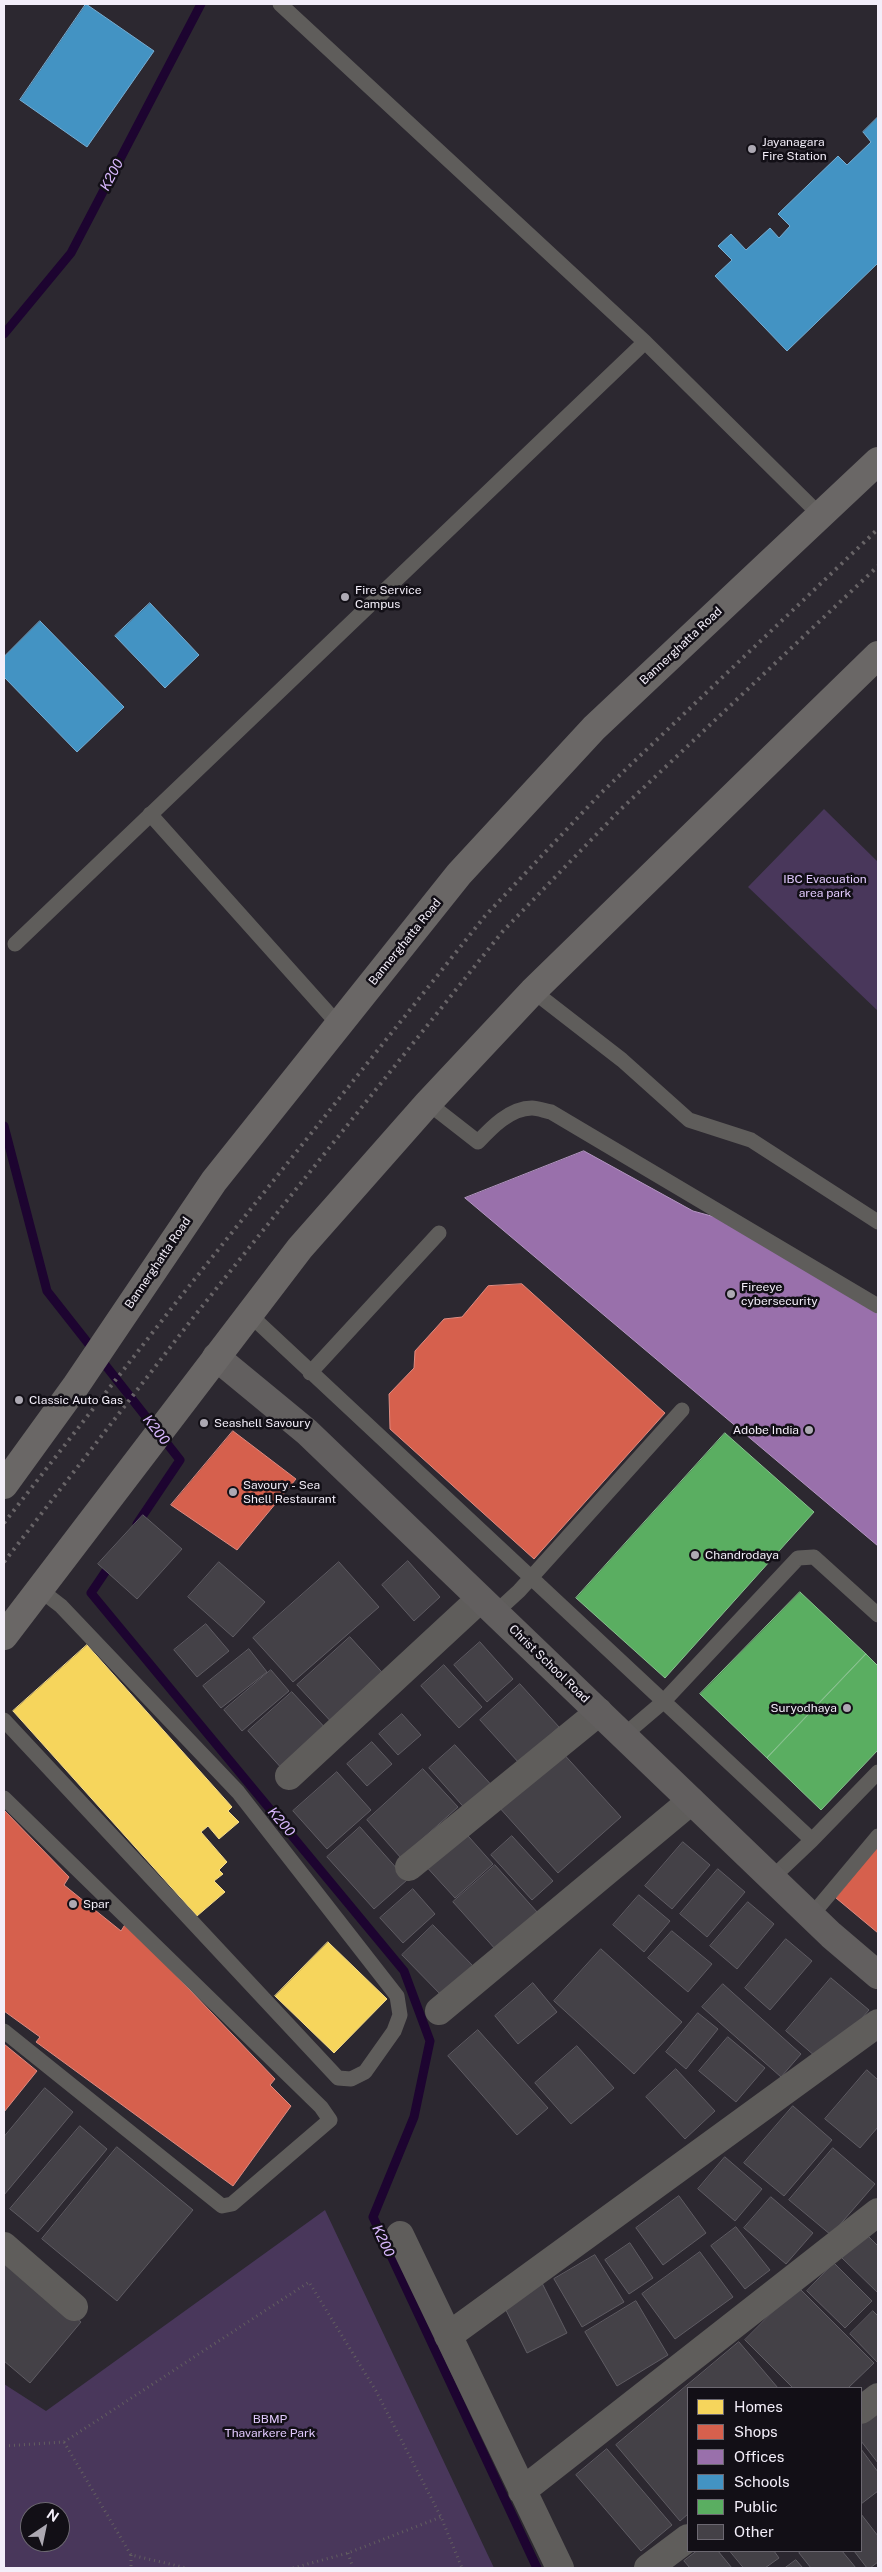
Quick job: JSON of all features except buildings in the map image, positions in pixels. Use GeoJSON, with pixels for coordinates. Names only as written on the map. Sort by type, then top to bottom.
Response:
{"type":"FeatureCollection","features":[{"type":"Feature","properties":{"kind":"main road","name":"Bannerghatta Road"},"geometry":{"type":"LineString","coordinates":[[4,1485],[75,1387],[214,1180],[459,874],[594,728],[878,461]]}},
{"type":"Feature","properties":{"kind":"main road"},"geometry":{"type":"LineString","coordinates":[[4,1636],[300,1248],[428,1103],[533,991],[878,655]]}},
{"type":"Feature","properties":{"kind":"street","name":"Christ School Road"},"geometry":{"type":"LineString","coordinates":[[216,1357],[306,1432],[811,1916],[878,1975]]}},
{"type":"Feature","properties":{"kind":"street"},"geometry":{"type":"LineString","coordinates":[[289,1776],[488,1606]]}},
{"type":"Feature","properties":{"kind":"street"},"geometry":{"type":"LineString","coordinates":[[409,1867],[599,1712]]}},
{"type":"Feature","properties":{"kind":"street"},"geometry":{"type":"LineString","coordinates":[[439,2011],[691,1800]]}},
{"type":"Feature","properties":{"kind":"street"},"geometry":{"type":"LineString","coordinates":[[448,2336],[878,2023]]}},
{"type":"Feature","properties":{"kind":"street"},"geometry":{"type":"LineString","coordinates":[[522,2490],[878,2212]]}},
{"type":"Feature","properties":{"kind":"street"},"geometry":{"type":"LineString","coordinates":[[400,2235],[560,2568]]}},
{"type":"Feature","properties":{"kind":"street"},"geometry":{"type":"LineString","coordinates":[[4,2246],[74,2307]]}},
{"type":"Feature","properties":{"kind":"street"},"geometry":{"type":"LineString","coordinates":[[862,2409],[878,2398]]}},
{"type":"Feature","properties":{"kind":"street"},"geometry":{"type":"LineString","coordinates":[[648,2568],[687,2539]]}},
{"type":"Feature","properties":{"kind":"lane"},"geometry":{"type":"LineString","coordinates":[[280,4],[645,342],[821,516]]}},
{"type":"Feature","properties":{"kind":"lane"},"geometry":{"type":"LineString","coordinates":[[15,944],[645,342]]}},
{"type":"Feature","properties":{"kind":"lane"},"geometry":{"type":"LineString","coordinates":[[150,814],[338,1024]]}},
{"type":"Feature","properties":{"kind":"lane"},"geometry":{"type":"LineString","coordinates":[[533,991],[622,1060],[689,1120],[751,1140],[878,1222]]}},
{"type":"Feature","properties":{"kind":"lane"},"geometry":{"type":"LineString","coordinates":[[428,1103],[478,1142],[494,1124],[514,1114],[530,1108],[551,1112],[878,1306]]}},
{"type":"Feature","properties":{"kind":"lane"},"geometry":{"type":"LineString","coordinates":[[310,1373],[439,1233]]}},
{"type":"Feature","properties":{"kind":"lane"},"geometry":{"type":"LineString","coordinates":[[249,1314],[812,1840]]}},
{"type":"Feature","properties":{"kind":"lane"},"geometry":{"type":"LineString","coordinates":[[488,1606],[530,1578],[682,1410]]}},
{"type":"Feature","properties":{"kind":"lane"},"geometry":{"type":"LineString","coordinates":[[623,1736],[663,1702],[798,1558],[814,1557],[878,1615]]}},
{"type":"Feature","properties":{"kind":"lane"},"geometry":{"type":"LineString","coordinates":[[4,1720],[338,2078],[352,2079],[365,2072],[394,2030],[400,2015],[397,1996],[238,1792],[61,1606],[39,1589]]}},
{"type":"Feature","properties":{"kind":"lane"},"geometry":{"type":"LineString","coordinates":[[772,1878],[878,1772]]}},
{"type":"Feature","properties":{"kind":"lane"},"geometry":{"type":"LineString","coordinates":[[4,1798],[321,2107],[330,2120],[232,2204],[222,2206],[4,2031]]}},
{"type":"Feature","properties":{"kind":"lane"},"geometry":{"type":"LineString","coordinates":[[811,1916],[878,1836]]}},
{"type":"Feature","properties":{"kind":"path"},"geometry":{"type":"LineString","coordinates":[[4,2446],[64,2442],[309,2282],[376,2391],[441,2518],[462,2568]]}},
{"type":"Feature","properties":{"kind":"path"},"geometry":{"type":"LineString","coordinates":[[64,2442],[131,2555],[131,2568]]}},
{"type":"Feature","properties":{"kind":"path"},"geometry":{"type":"LineString","coordinates":[[293,2568],[348,2553],[441,2518]]}},
{"type":"Feature","properties":{"kind":"path"},"geometry":{"type":"LineString","coordinates":[[348,2553],[353,2568]]}},
{"type":"Feature","properties":{"kind":"path"},"geometry":{"type":"LineString","coordinates":[[131,2555],[187,2568]]}},
{"type":"Feature","properties":{"kind":"green space","name":"IBC Evacuation area park"},"geometry":{"type":"Polygon","coordinates":[[[824,809],[878,862],[878,1011],[748,887],[824,809]]]}},
{"type":"Feature","properties":{"kind":"green space","name":"BBMP Thavarkere Park"},"geometry":{"type":"Polygon","coordinates":[[[325,2210],[494,2568],[4,2568],[4,2384],[46,2411],[325,2210]]]}},
{"type":"Feature","properties":{"kind":"waterway","name":"K200"},"geometry":{"type":"LineString","coordinates":[[4,334],[71,253],[201,4]]}},
{"type":"Feature","properties":{"kind":"waterway","name":"K200"},"geometry":{"type":"LineString","coordinates":[[4,1126],[47,1291],[180,1460],[137,1524]]}},
{"type":"Feature","properties":{"kind":"waterway","name":"K200"},"geometry":{"type":"LineString","coordinates":[[112,1562],[91,1593],[404,1971],[430,2041],[414,2117],[373,2217],[537,2568]]}},
{"type":"Feature","properties":{"kind":"railway"},"geometry":{"type":"LineString","coordinates":[[4,1523],[178,1300],[485,916],[601,793],[878,529]]}},
{"type":"Feature","properties":{"kind":"railway"},"geometry":{"type":"LineString","coordinates":[[4,1562],[196,1314],[503,931],[620,810],[878,566]]}},
{"type":"Feature","properties":{"kind":"place","name":"Jayanagara Fire Station"},"geometry":{"type":"Point","coordinates":[752,149]}},
{"type":"Feature","properties":{"kind":"place","name":"Fire Service Campus"},"geometry":{"type":"Point","coordinates":[345,597]}},
{"type":"Feature","properties":{"kind":"place","name":"Fireeye cybersecurity"},"geometry":{"type":"Point","coordinates":[731,1294]}},
{"type":"Feature","properties":{"kind":"place","name":"Classic Auto Gas"},"geometry":{"type":"Point","coordinates":[19,1400]}},
{"type":"Feature","properties":{"kind":"place","name":"Seashell Savoury"},"geometry":{"type":"Point","coordinates":[204,1423]}},
{"type":"Feature","properties":{"kind":"place","name":"Adobe India"},"geometry":{"type":"Point","coordinates":[809,1430]}},
{"type":"Feature","properties":{"kind":"place","name":"Savoury - Sea Shell Restaurant"},"geometry":{"type":"Point","coordinates":[233,1492]}},
{"type":"Feature","properties":{"kind":"place","name":"Chandrodaya"},"geometry":{"type":"Point","coordinates":[695,1555]}},
{"type":"Feature","properties":{"kind":"place","name":"Suryodhaya"},"geometry":{"type":"Point","coordinates":[847,1708]}},
{"type":"Feature","properties":{"kind":"place","name":"Spar"},"geometry":{"type":"Point","coordinates":[73,1904]}}]}
